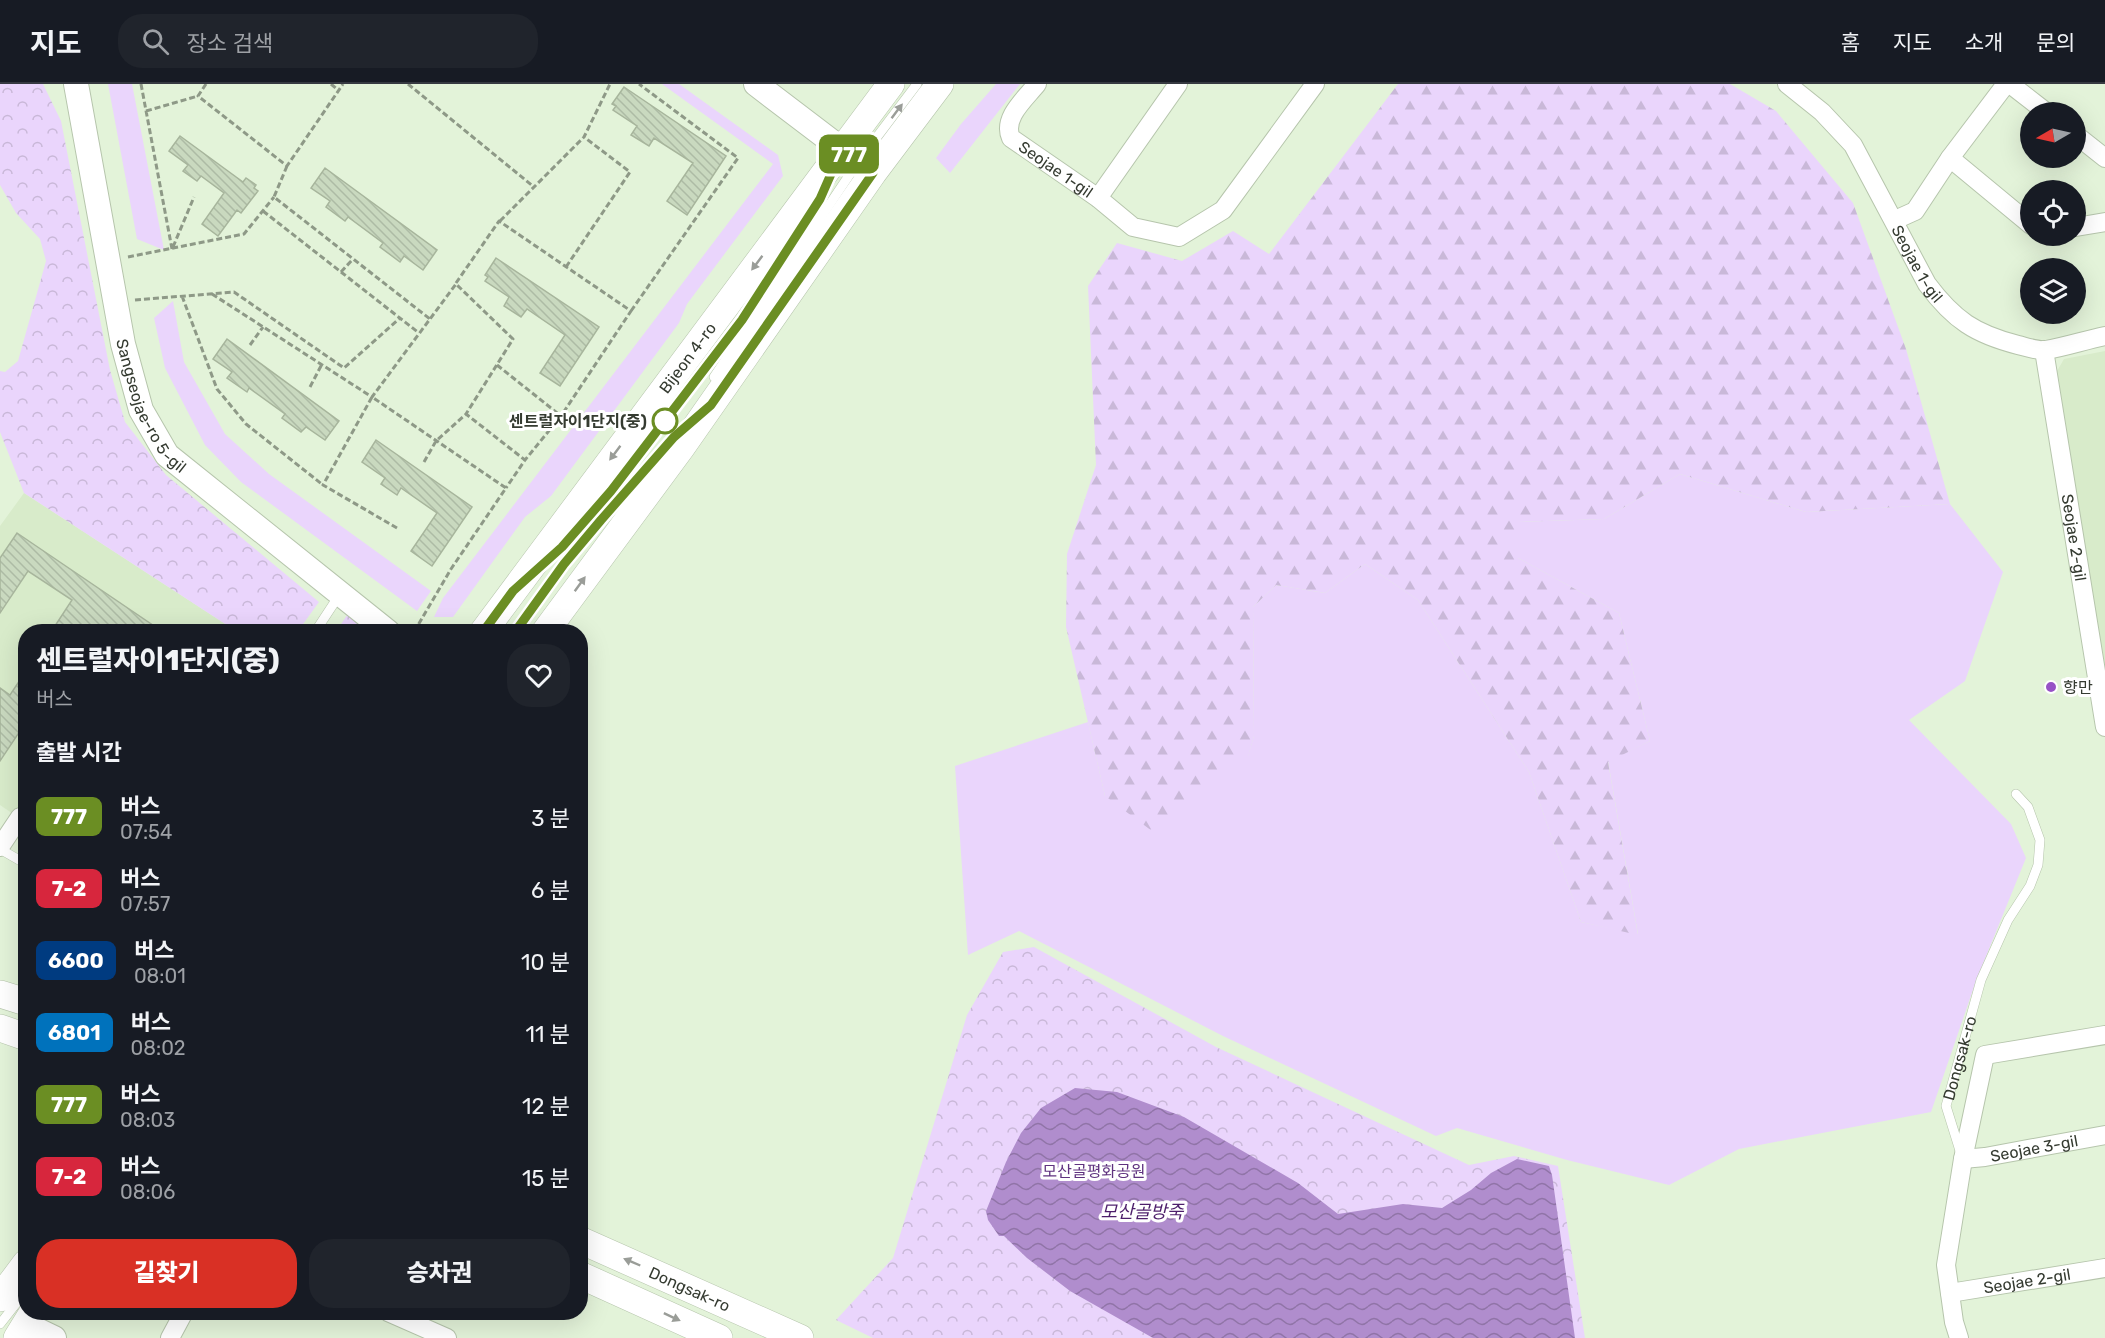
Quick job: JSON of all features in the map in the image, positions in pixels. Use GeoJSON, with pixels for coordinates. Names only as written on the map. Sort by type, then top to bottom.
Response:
{"type":"FeatureCollection","features":[{"type":"Feature","properties":{"kind":"main road","name":"Bijeon 4-ro"},"geometry":{"type":"LineString","coordinates":[[552,624],[681,448],[709,396],[856,160],[891,84]]}},
{"type":"Feature","properties":{"kind":"main road","name":"Bijeon 4-ro"},"geometry":{"type":"LineString","coordinates":[[489,624],[856,160],[940,84]]}},
{"type":"Feature","properties":{"kind":"main road"},"geometry":{"type":"LineString","coordinates":[[0,994],[18,1000]]}},
{"type":"Feature","properties":{"kind":"main road"},"geometry":{"type":"LineString","coordinates":[[0,1028],[18,1034]]}},
{"type":"Feature","properties":{"kind":"main road","name":"Dongsak-ro"},"geometry":{"type":"LineString","coordinates":[[588,1244],[800,1338]]}},
{"type":"Feature","properties":{"kind":"main road"},"geometry":{"type":"LineString","coordinates":[[0,1298],[18,1274]]}},
{"type":"Feature","properties":{"kind":"main road","name":"Dongsak-ro"},"geometry":{"type":"LineString","coordinates":[[588,1279],[719,1338]]}},
{"type":"Feature","properties":{"kind":"street","name":"Sangseojae-ro 5-gil"},"geometry":{"type":"LineString","coordinates":[[76,84],[123,344],[141,410],[167,455],[378,624]]}},
{"type":"Feature","properties":{"kind":"street"},"geometry":{"type":"LineString","coordinates":[[756,84],[856,160]]}},
{"type":"Feature","properties":{"kind":"street","name":"Seojae 1-gil"},"geometry":{"type":"LineString","coordinates":[[1037,84],[1009,122],[1008,130],[1011,138],[1098,198],[1178,84]]}},
{"type":"Feature","properties":{"kind":"street"},"geometry":{"type":"LineString","coordinates":[[1098,198],[1133,227],[1179,237],[1223,210],[1315,84]]}},
{"type":"Feature","properties":{"kind":"street","name":"Seojae 1-gil"},"geometry":{"type":"LineString","coordinates":[[1787,84],[1822,112],[1853,145],[1927,284],[1941,303],[1957,317],[1973,329],[1992,338],[2044,350],[2105,336]]}},
{"type":"Feature","properties":{"kind":"street"},"geometry":{"type":"LineString","coordinates":[[1894,220],[1915,211],[1950,158],[2008,84],[2032,102]]}},
{"type":"Feature","properties":{"kind":"street"},"geometry":{"type":"LineString","coordinates":[[2086,143],[2105,158]]}},
{"type":"Feature","properties":{"kind":"street"},"geometry":{"type":"LineString","coordinates":[[1950,158],[2020,216]]}},
{"type":"Feature","properties":{"kind":"street"},"geometry":{"type":"LineString","coordinates":[[2086,225],[2105,222]]}},
{"type":"Feature","properties":{"kind":"street","name":"Seojae 2-gil"},"geometry":{"type":"LineString","coordinates":[[2044,350],[2105,727]]}},
{"type":"Feature","properties":{"kind":"street"},"geometry":{"type":"LineString","coordinates":[[0,848],[18,820]]}},
{"type":"Feature","properties":{"kind":"street"},"geometry":{"type":"LineString","coordinates":[[1963,1159],[1985,1054],[2105,1035]]}},
{"type":"Feature","properties":{"kind":"street","name":"Seojae 3-gil"},"geometry":{"type":"LineString","coordinates":[[1963,1159],[2105,1135]]}},
{"type":"Feature","properties":{"kind":"street","name":"Dongsak-ro"},"geometry":{"type":"LineString","coordinates":[[1959,1338],[1954,1322],[1947,1265],[1963,1159]]}},
{"type":"Feature","properties":{"kind":"street","name":"Seojae 2-gil"},"geometry":{"type":"LineString","coordinates":[[1950,1293],[2105,1268]]}},
{"type":"Feature","properties":{"kind":"street"},"geometry":{"type":"LineString","coordinates":[[26,1320],[54,1338]]}},
{"type":"Feature","properties":{"kind":"street"},"geometry":{"type":"LineString","coordinates":[[170,1338],[180,1320]]}},
{"type":"Feature","properties":{"kind":"street"},"geometry":{"type":"LineString","coordinates":[[406,1320],[447,1338]]}},
{"type":"Feature","properties":{"kind":"lane"},"geometry":{"type":"LineString","coordinates":[[856,160],[902,84]]}},
{"type":"Feature","properties":{"kind":"lane"},"geometry":{"type":"LineString","coordinates":[[555,556],[611,491],[742,320],[824,191],[856,160],[917,84]]}},
{"type":"Feature","properties":{"kind":"lane"},"geometry":{"type":"LineString","coordinates":[[521,624],[564,564],[709,396]]}},
{"type":"Feature","properties":{"kind":"lane"},"geometry":{"type":"LineString","coordinates":[[513,591],[562,547]]}},
{"type":"Feature","properties":{"kind":"lane"},"geometry":{"type":"LineString","coordinates":[[320,624],[340,594]]}},
{"type":"Feature","properties":{"kind":"lane","name":"Dongsak-ro"},"geometry":{"type":"LineString","coordinates":[[1963,1159],[1946,1106],[1981,980],[2008,920],[2030,886],[2038,865],[2040,840],[2028,807],[2016,794]]}},
{"type":"Feature","properties":{"kind":"lane"},"geometry":{"type":"LineString","coordinates":[[0,848],[18,859]]}},
{"type":"Feature","properties":{"kind":"lane"},"geometry":{"type":"LineString","coordinates":[[0,1312],[18,1289]]}},
{"type":"Feature","properties":{"kind":"lane"},"geometry":{"type":"LineString","coordinates":[[0,1325],[18,1302]]}},
{"type":"Feature","properties":{"kind":"lane"},"geometry":{"type":"LineString","coordinates":[[0,1325],[26,1320]]}},
{"type":"Feature","properties":{"kind":"path"},"geometry":{"type":"LineString","coordinates":[[141,84],[172,249]]}},
{"type":"Feature","properties":{"kind":"path"},"geometry":{"type":"LineString","coordinates":[[146,111],[198,96],[206,84]]}},
{"type":"Feature","properties":{"kind":"path"},"geometry":{"type":"LineString","coordinates":[[331,84],[338,90]]}},
{"type":"Feature","properties":{"kind":"path"},"geometry":{"type":"LineString","coordinates":[[108,261],[244,234],[274,197],[287,166],[343,84]]}},
{"type":"Feature","properties":{"kind":"path"},"geometry":{"type":"LineString","coordinates":[[408,84],[534,187]]}},
{"type":"Feature","properties":{"kind":"path"},"geometry":{"type":"LineString","coordinates":[[323,485],[372,397],[456,284],[499,221],[584,137],[610,84]]}},
{"type":"Feature","properties":{"kind":"path"},"geometry":{"type":"LineString","coordinates":[[419,624],[451,569],[525,460],[561,416],[738,159],[639,84]]}},
{"type":"Feature","properties":{"kind":"path"},"geometry":{"type":"LineString","coordinates":[[198,96],[287,166]]}},
{"type":"Feature","properties":{"kind":"path"},"geometry":{"type":"LineString","coordinates":[[566,267],[630,172],[584,137]]}},
{"type":"Feature","properties":{"kind":"path"},"geometry":{"type":"LineString","coordinates":[[172,249],[194,197]]}},
{"type":"Feature","properties":{"kind":"path"},"geometry":{"type":"LineString","coordinates":[[274,197],[430,319]]}},
{"type":"Feature","properties":{"kind":"path"},"geometry":{"type":"LineString","coordinates":[[263,211],[419,333]]}},
{"type":"Feature","properties":{"kind":"path"},"geometry":{"type":"LineString","coordinates":[[499,221],[631,312]]}},
{"type":"Feature","properties":{"kind":"path"},"geometry":{"type":"LineString","coordinates":[[341,272],[353,259]]}},
{"type":"Feature","properties":{"kind":"path"},"geometry":{"type":"LineString","coordinates":[[424,462],[436,441],[466,414],[513,339],[456,284]]}},
{"type":"Feature","properties":{"kind":"path"},"geometry":{"type":"LineString","coordinates":[[116,302],[234,292],[344,368],[400,318]]}},
{"type":"Feature","properties":{"kind":"path"},"geometry":{"type":"LineString","coordinates":[[212,294],[322,364],[506,488]]}},
{"type":"Feature","properties":{"kind":"path"},"geometry":{"type":"LineString","coordinates":[[182,296],[217,389],[246,424],[323,485],[397,528]]}},
{"type":"Feature","properties":{"kind":"path"},"geometry":{"type":"LineString","coordinates":[[250,345],[263,327]]}},
{"type":"Feature","properties":{"kind":"path"},"geometry":{"type":"LineString","coordinates":[[310,387],[322,364]]}},
{"type":"Feature","properties":{"kind":"path"},"geometry":{"type":"LineString","coordinates":[[496,365],[561,416]]}},
{"type":"Feature","properties":{"kind":"path"},"geometry":{"type":"LineString","coordinates":[[466,414],[525,460]]}},
{"type":"Feature","properties":{"kind":"shaded area"},"geometry":{"type":"Polygon","coordinates":[[[2105,351],[2105,672],[2057,371],[2064,359],[2105,351]]]}},
{"type":"Feature","properties":{"kind":"shaded area"},"geometry":{"type":"Polygon","coordinates":[[[24,493],[225,624],[18,624],[18,817],[0,805],[0,526],[24,493]]]}},
{"type":"Feature","properties":{"kind":"green space"},"geometry":{"type":"Polygon","coordinates":[[[0,84],[43,84],[61,121],[110,370],[125,422],[166,475],[319,602],[303,624],[225,624],[24,493],[0,432],[0,371],[5,372],[18,361],[46,261],[40,239],[16,213],[0,185],[0,84]]]}},
{"type":"Feature","properties":{"kind":"green space"},"geometry":{"type":"Polygon","coordinates":[[[108,84],[132,84],[164,250],[137,239],[108,84]]]}},
{"type":"Feature","properties":{"kind":"green space"},"geometry":{"type":"Polygon","coordinates":[[[662,84],[679,84],[778,155],[783,176],[687,304],[679,323],[551,496],[525,517],[453,617],[434,617],[443,598],[773,164],[662,84]]]}},
{"type":"Feature","properties":{"kind":"green space"},"geometry":{"type":"Polygon","coordinates":[[[996,84],[1020,84],[950,173],[936,158],[961,124],[996,84]]]}},
{"type":"Feature","properties":{"kind":"green space"},"geometry":{"type":"Polygon","coordinates":[[[1398,84],[1730,84],[1776,111],[1853,203],[1906,349],[1950,504],[1806,512],[1680,474],[1604,519],[1518,522],[1518,558],[1619,613],[1650,741],[1608,762],[1638,935],[1581,922],[1529,772],[1418,600],[1365,564],[1325,593],[1276,585],[1253,607],[1254,736],[1248,757],[1152,831],[1105,796],[1066,627],[1067,554],[1096,465],[1088,286],[1117,243],[1182,261],[1233,231],[1269,254],[1398,84]]]}},
{"type":"Feature","properties":{"kind":"green space"},"geometry":{"type":"Polygon","coordinates":[[[173,301],[184,362],[225,434],[269,474],[431,591],[417,611],[241,482],[205,445],[165,368],[154,318],[173,301]]]}},
{"type":"Feature","properties":{"kind":"green space"},"geometry":{"type":"Polygon","coordinates":[[[1680,474],[1806,512],[1950,504],[2003,572],[1965,681],[1909,720],[2011,824],[2026,858],[1976,981],[1931,1112],[1739,1149],[1669,1185],[1567,1160],[1457,1128],[1436,1136],[1223,1036],[1019,931],[968,955],[955,766],[1088,722],[1105,796],[1248,756],[1254,736],[1253,607],[1276,585],[1325,593],[1365,564],[1418,600],[1529,772],[1581,922],[1638,934],[1608,761],[1650,741],[1619,613],[1518,558],[1518,522],[1604,519],[1680,474]]]}},
{"type":"Feature","properties":{"kind":"green space"},"geometry":{"type":"Polygon","coordinates":[[[351,609],[371,624],[341,624],[351,609]]]}},
{"type":"Feature","properties":{"kind":"green space","name":"모산골평화공원"},"geometry":{"type":"Polygon","coordinates":[[[1034,947],[1216,1047],[1469,1165],[1514,1156],[1558,1166],[1585,1338],[873,1338],[836,1320],[893,1258],[967,1015],[1003,952],[1034,947]]]}},
{"type":"Feature","properties":{"kind":"water","name":"모산골방죽"},"geometry":{"type":"Polygon","coordinates":[[[1075,1088],[1117,1092],[1184,1117],[1298,1183],[1338,1214],[1403,1204],[1442,1208],[1471,1190],[1491,1173],[1517,1159],[1549,1166],[1575,1338],[1153,1338],[1070,1291],[1027,1258],[1004,1236],[999,1236],[988,1220],[986,1211],[1006,1162],[1021,1133],[1041,1108],[1075,1088]]]}},
{"type":"Feature","properties":{"kind":"building"},"geometry":{"type":"Polygon","coordinates":[[[624,87],[726,156],[687,215],[667,201],[693,163],[654,138],[649,146],[631,135],[637,126],[613,110],[616,106],[612,104],[624,87]]]}},
{"type":"Feature","properties":{"kind":"building"},"geometry":{"type":"Polygon","coordinates":[[[180,136],[243,182],[246,178],[256,185],[254,188],[258,191],[241,213],[237,210],[218,236],[202,224],[224,193],[201,176],[197,181],[183,171],[188,165],[169,151],[180,136]]]}},
{"type":"Feature","properties":{"kind":"building"},"geometry":{"type":"Polygon","coordinates":[[[325,168],[437,250],[423,270],[404,256],[400,262],[380,247],[383,243],[348,217],[345,221],[326,207],[330,201],[311,188],[325,168]]]}},
{"type":"Feature","properties":{"kind":"building"},"geometry":{"type":"Polygon","coordinates":[[[496,258],[599,327],[560,386],[540,373],[565,335],[527,309],[521,317],[504,306],[509,297],[485,281],[488,277],[485,275],[496,258]]]}},
{"type":"Feature","properties":{"kind":"building"},"geometry":{"type":"Polygon","coordinates":[[[227,339],[339,421],[325,440],[306,427],[301,432],[282,418],[285,414],[249,388],[247,392],[227,378],[232,372],[213,359],[227,339]]]}},
{"type":"Feature","properties":{"kind":"building"},"geometry":{"type":"Polygon","coordinates":[[[376,440],[472,507],[432,566],[411,551],[437,513],[401,488],[397,495],[381,484],[385,478],[362,462],[376,440]]]}},
{"type":"Feature","properties":{"kind":"building"},"geometry":{"type":"Polygon","coordinates":[[[17,533],[151,624],[56,624],[72,600],[28,571],[0,613],[0,558],[17,533]]]}},
{"type":"Feature","properties":{"kind":"building"},"geometry":{"type":"Polygon","coordinates":[[[18,683],[18,734],[0,761],[0,688],[10,695],[18,683]]]}},
{"type":"Feature","properties":{"kind":"bus line","name":"777"},"geometry":{"type":"LineString","coordinates":[[489,624],[513,591],[562,547],[592,514],[742,320],[820,199],[842,149],[873,173],[711,405],[674,437],[601,520],[564,564],[521,624]]}},
{"type":"Feature","properties":{"kind":"place","name":"센트럴자이1단지(중)"},"geometry":{"type":"Point","coordinates":[665,421]}},
{"type":"Feature","properties":{"kind":"place","name":"향만"},"geometry":{"type":"Point","coordinates":[2051,687]}}]}
